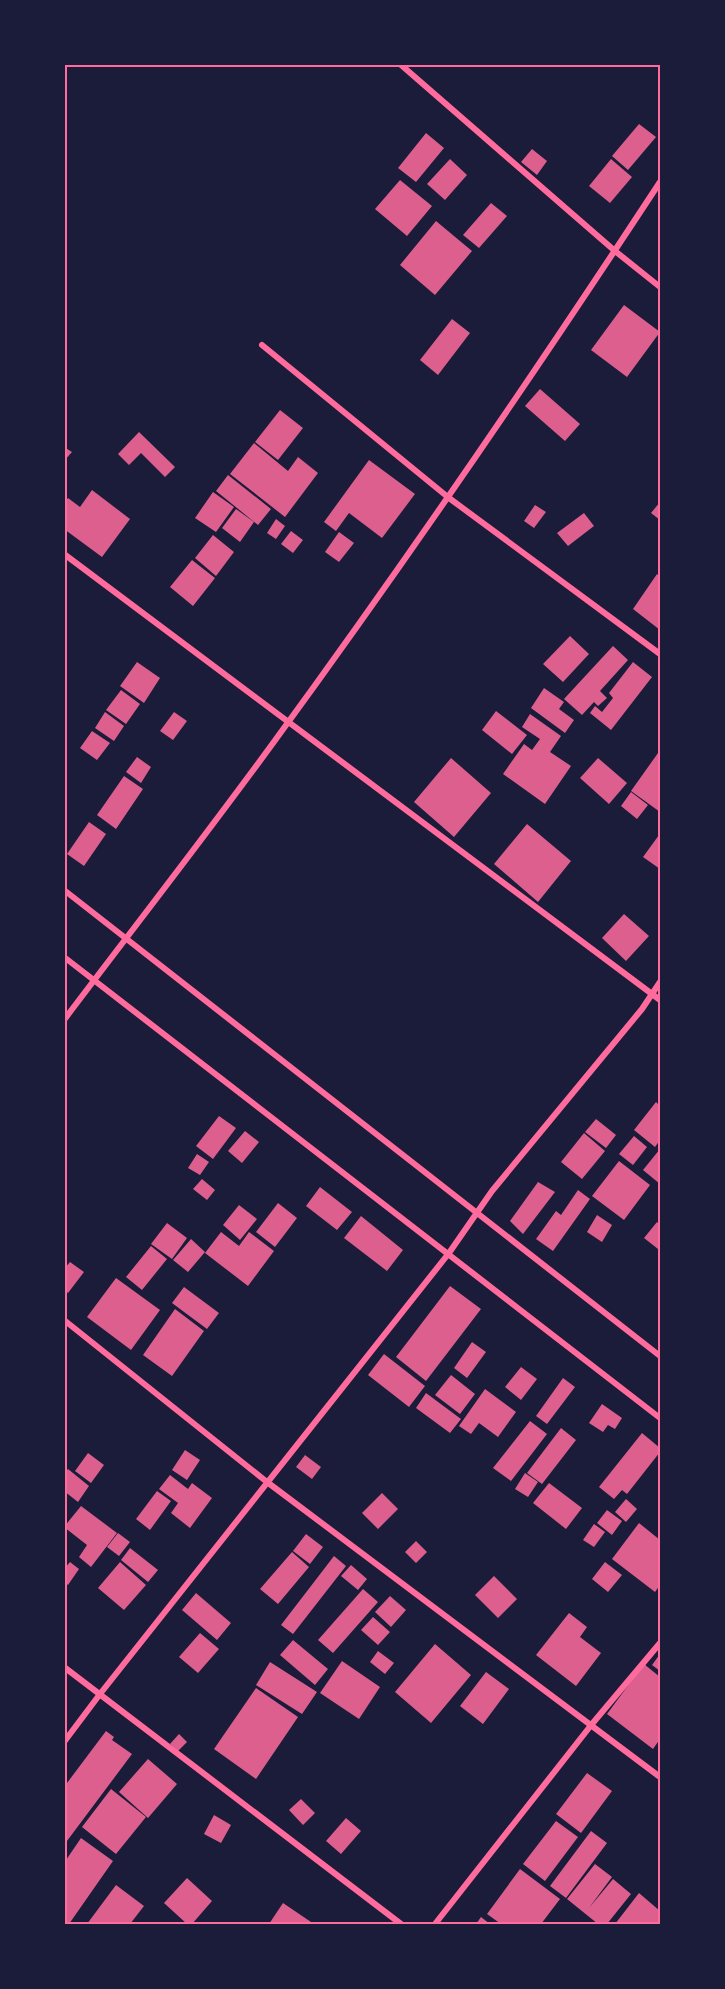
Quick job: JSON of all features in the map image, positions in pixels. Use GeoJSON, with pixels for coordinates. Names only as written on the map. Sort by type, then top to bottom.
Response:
{"type":"FeatureCollection","features":[{"type":"Feature","properties":{"kind":"street"},"geometry":{"type":"LineString","coordinates":[[400,64],[615,251],[660,287]]}},
{"type":"Feature","properties":{"kind":"street"},"geometry":{"type":"LineString","coordinates":[[64,1020],[128,939],[289,722],[449,498],[660,182]]}},
{"type":"Feature","properties":{"kind":"street"},"geometry":{"type":"LineString","coordinates":[[262,345],[449,498],[660,654]]}},
{"type":"Feature","properties":{"kind":"street"},"geometry":{"type":"LineString","coordinates":[[64,554],[660,1000]]}},
{"type":"Feature","properties":{"kind":"street"},"geometry":{"type":"LineString","coordinates":[[64,890],[660,1356]]}},
{"type":"Feature","properties":{"kind":"street"},"geometry":{"type":"LineString","coordinates":[[64,957],[660,1418]]}},
{"type":"Feature","properties":{"kind":"street"},"geometry":{"type":"LineString","coordinates":[[64,1742],[449,1253],[492,1191],[642,1009],[660,982]]}},
{"type":"Feature","properties":{"kind":"street"},"geometry":{"type":"LineString","coordinates":[[64,1320],[267,1482],[660,1777]]}},
{"type":"Feature","properties":{"kind":"street"},"geometry":{"type":"LineString","coordinates":[[435,1924],[592,1724],[660,1643]]}},
{"type":"Feature","properties":{"kind":"street"},"geometry":{"type":"LineString","coordinates":[[64,1667],[401,1924]]}},
{"type":"Feature","properties":{"kind":"building"},"geometry":{"type":"Polygon","coordinates":[[[639,124],[656,137],[628,170],[612,156],[639,124]]]}},
{"type":"Feature","properties":{"kind":"building"},"geometry":{"type":"Polygon","coordinates":[[[426,133],[444,148],[416,182],[398,168],[426,133]]]}},
{"type":"Feature","properties":{"kind":"building"},"geometry":{"type":"Polygon","coordinates":[[[532,149],[547,161],[537,175],[521,162],[532,149]]]}},
{"type":"Feature","properties":{"kind":"building"},"geometry":{"type":"Polygon","coordinates":[[[450,159],[467,175],[445,200],[427,184],[450,159]]]}},
{"type":"Feature","properties":{"kind":"building"},"geometry":{"type":"Polygon","coordinates":[[[611,159],[632,177],[610,203],[589,186],[611,159]]]}},
{"type":"Feature","properties":{"kind":"building"},"geometry":{"type":"Polygon","coordinates":[[[400,180],[432,206],[407,236],[375,209],[400,180]]]}},
{"type":"Feature","properties":{"kind":"building"},"geometry":{"type":"Polygon","coordinates":[[[491,203],[507,216],[479,248],[463,235],[491,203]]]}},
{"type":"Feature","properties":{"kind":"building"},"geometry":{"type":"Polygon","coordinates":[[[436,221],[472,251],[435,295],[400,265],[436,221]]]}},
{"type":"Feature","properties":{"kind":"building"},"geometry":{"type":"Polygon","coordinates":[[[624,305],[660,332],[627,377],[591,350],[624,305]]]}},
{"type":"Feature","properties":{"kind":"building"},"geometry":{"type":"Polygon","coordinates":[[[452,319],[470,333],[438,375],[420,360],[452,319]]]}},
{"type":"Feature","properties":{"kind":"building"},"geometry":{"type":"Polygon","coordinates":[[[540,389],[580,424],[565,441],[525,406],[540,389]]]}},
{"type":"Feature","properties":{"kind":"building"},"geometry":{"type":"Polygon","coordinates":[[[280,410],[303,428],[278,460],[255,442],[280,410]]]}},
{"type":"Feature","properties":{"kind":"building"},"geometry":{"type":"Polygon","coordinates":[[[139,432],[175,467],[165,477],[141,453],[129,465],[118,454],[139,432]]]}},
{"type":"Feature","properties":{"kind":"building"},"geometry":{"type":"Polygon","coordinates":[[[254,443],[288,471],[298,457],[318,473],[285,517],[230,474],[254,443]]]}},
{"type":"Feature","properties":{"kind":"building"},"geometry":{"type":"Polygon","coordinates":[[[64,447],[72,452],[64,461],[64,447]]]}},
{"type":"Feature","properties":{"kind":"building"},"geometry":{"type":"Polygon","coordinates":[[[369,460],[415,494],[382,538],[349,513],[336,531],[324,522],[369,460]]]}},
{"type":"Feature","properties":{"kind":"building"},"geometry":{"type":"Polygon","coordinates":[[[228,475],[271,509],[258,525],[216,491],[228,475]]]}},
{"type":"Feature","properties":{"kind":"building"},"geometry":{"type":"Polygon","coordinates":[[[92,490],[130,519],[102,557],[64,529],[64,503],[68,498],[80,507],[92,490]]]}},
{"type":"Feature","properties":{"kind":"building"},"geometry":{"type":"Polygon","coordinates":[[[213,492],[234,507],[216,532],[195,518],[213,492]]]}},
{"type":"Feature","properties":{"kind":"building"},"geometry":{"type":"Polygon","coordinates":[[[660,502],[660,520],[651,513],[660,502]]]}},
{"type":"Feature","properties":{"kind":"building"},"geometry":{"type":"Polygon","coordinates":[[[535,505],[546,512],[534,528],[524,521],[535,505]]]}},
{"type":"Feature","properties":{"kind":"building"},"geometry":{"type":"Polygon","coordinates":[[[236,509],[254,522],[240,542],[222,528],[236,509]]]}},
{"type":"Feature","properties":{"kind":"building"},"geometry":{"type":"Polygon","coordinates":[[[584,513],[594,526],[568,546],[557,533],[584,513]]]}},
{"type":"Feature","properties":{"kind":"building"},"geometry":{"type":"Polygon","coordinates":[[[276,519],[285,526],[276,539],[267,533],[276,519]]]}},
{"type":"Feature","properties":{"kind":"building"},"geometry":{"type":"Polygon","coordinates":[[[291,531],[303,540],[293,553],[281,544],[291,531]]]}},
{"type":"Feature","properties":{"kind":"building"},"geometry":{"type":"Polygon","coordinates":[[[339,532],[354,543],[339,562],[325,552],[339,532]]]}},
{"type":"Feature","properties":{"kind":"building"},"geometry":{"type":"Polygon","coordinates":[[[213,535],[234,552],[216,576],[195,558],[213,535]]]}},
{"type":"Feature","properties":{"kind":"building"},"geometry":{"type":"Polygon","coordinates":[[[192,560],[215,578],[193,606],[170,587],[192,560]]]}},
{"type":"Feature","properties":{"kind":"building"},"geometry":{"type":"Polygon","coordinates":[[[657,574],[660,577],[660,630],[633,609],[657,574]]]}},
{"type":"Feature","properties":{"kind":"building"},"geometry":{"type":"Polygon","coordinates":[[[570,636],[589,654],[563,682],[543,664],[570,636]]]}},
{"type":"Feature","properties":{"kind":"building"},"geometry":{"type":"Polygon","coordinates":[[[613,646],[628,660],[600,691],[607,698],[598,706],[594,702],[582,715],[564,699],[613,646]]]}},
{"type":"Feature","properties":{"kind":"building"},"geometry":{"type":"Polygon","coordinates":[[[137,662],[160,678],[144,703],[120,686],[137,662]]]}},
{"type":"Feature","properties":{"kind":"building"},"geometry":{"type":"Polygon","coordinates":[[[633,662],[652,677],[611,730],[590,713],[595,706],[602,712],[613,698],[609,693],[633,662]]]}},
{"type":"Feature","properties":{"kind":"building"},"geometry":{"type":"Polygon","coordinates":[[[544,688],[564,702],[559,709],[574,720],[565,733],[531,708],[544,688]]]}},
{"type":"Feature","properties":{"kind":"building"},"geometry":{"type":"Polygon","coordinates":[[[121,690],[140,704],[126,724],[106,710],[121,690]]]}},
{"type":"Feature","properties":{"kind":"building"},"geometry":{"type":"Polygon","coordinates":[[[496,711],[527,735],[512,754],[482,730],[496,711]]]}},
{"type":"Feature","properties":{"kind":"building"},"geometry":{"type":"Polygon","coordinates":[[[105,712],[124,726],[114,741],[95,728],[105,712]]]}},
{"type":"Feature","properties":{"kind":"building"},"geometry":{"type":"Polygon","coordinates":[[[174,712],[187,721],[173,740],[160,731],[174,712]]]}},
{"type":"Feature","properties":{"kind":"building"},"geometry":{"type":"Polygon","coordinates":[[[530,714],[561,736],[550,752],[571,766],[545,804],[503,774],[524,744],[532,750],[540,739],[522,727],[530,714]]]}},
{"type":"Feature","properties":{"kind":"building"},"geometry":{"type":"Polygon","coordinates":[[[92,731],[110,743],[97,760],[80,748],[92,731]]]}},
{"type":"Feature","properties":{"kind":"building"},"geometry":{"type":"Polygon","coordinates":[[[658,753],[660,755],[660,812],[631,791],[658,753]]]}},
{"type":"Feature","properties":{"kind":"building"},"geometry":{"type":"Polygon","coordinates":[[[137,757],[151,767],[141,783],[126,772],[137,757]]]}},
{"type":"Feature","properties":{"kind":"building"},"geometry":{"type":"Polygon","coordinates":[[[451,758],[491,793],[454,837],[414,802],[451,758]]]}},
{"type":"Feature","properties":{"kind":"building"},"geometry":{"type":"Polygon","coordinates":[[[598,758],[627,783],[609,804],[580,778],[598,758]]]}},
{"type":"Feature","properties":{"kind":"building"},"geometry":{"type":"Polygon","coordinates":[[[124,776],[143,789],[116,829],[97,815],[124,776]]]}},
{"type":"Feature","properties":{"kind":"building"},"geometry":{"type":"Polygon","coordinates":[[[631,792],[648,805],[637,819],[621,806],[631,792]]]}},
{"type":"Feature","properties":{"kind":"building"},"geometry":{"type":"Polygon","coordinates":[[[89,822],[106,834],[84,866],[67,854],[89,822]]]}},
{"type":"Feature","properties":{"kind":"building"},"geometry":{"type":"Polygon","coordinates":[[[527,824],[571,861],[538,902],[494,864],[527,824]]]}},
{"type":"Feature","properties":{"kind":"building"},"geometry":{"type":"Polygon","coordinates":[[[660,836],[660,869],[643,857],[660,836]]]}},
{"type":"Feature","properties":{"kind":"building"},"geometry":{"type":"Polygon","coordinates":[[[624,914],[649,936],[626,961],[602,938],[624,914]]]}},
{"type":"Feature","properties":{"kind":"building"},"geometry":{"type":"Polygon","coordinates":[[[656,1102],[660,1106],[660,1140],[655,1147],[634,1130],[656,1102]]]}},
{"type":"Feature","properties":{"kind":"building"},"geometry":{"type":"Polygon","coordinates":[[[219,1116],[236,1128],[213,1159],[196,1146],[219,1116]]]}},
{"type":"Feature","properties":{"kind":"building"},"geometry":{"type":"Polygon","coordinates":[[[596,1119],[616,1135],[606,1148],[585,1132],[596,1119]]]}},
{"type":"Feature","properties":{"kind":"building"},"geometry":{"type":"Polygon","coordinates":[[[245,1131],[259,1142],[242,1163],[228,1151],[245,1131]]]}},
{"type":"Feature","properties":{"kind":"building"},"geometry":{"type":"Polygon","coordinates":[[[584,1133],[605,1151],[582,1179],[561,1162],[584,1133]]]}},
{"type":"Feature","properties":{"kind":"building"},"geometry":{"type":"Polygon","coordinates":[[[634,1136],[647,1147],[633,1165],[619,1154],[634,1136]]]}},
{"type":"Feature","properties":{"kind":"building"},"geometry":{"type":"Polygon","coordinates":[[[660,1149],[660,1184],[643,1170],[660,1149]]]}},
{"type":"Feature","properties":{"kind":"building"},"geometry":{"type":"Polygon","coordinates":[[[197,1154],[209,1162],[200,1175],[188,1168],[197,1154]]]}},
{"type":"Feature","properties":{"kind":"building"},"geometry":{"type":"Polygon","coordinates":[[[619,1161],[650,1185],[624,1220],[592,1196],[619,1161]]]}},
{"type":"Feature","properties":{"kind":"building"},"geometry":{"type":"Polygon","coordinates":[[[202,1179],[215,1190],[207,1200],[193,1189],[202,1179]]]}},
{"type":"Feature","properties":{"kind":"building"},"geometry":{"type":"Polygon","coordinates":[[[538,1182],[555,1192],[523,1234],[510,1221],[538,1182]]]}},
{"type":"Feature","properties":{"kind":"building"},"geometry":{"type":"Polygon","coordinates":[[[320,1187],[352,1212],[337,1230],[306,1206],[320,1187]]]}},
{"type":"Feature","properties":{"kind":"building"},"geometry":{"type":"Polygon","coordinates":[[[578,1190],[590,1199],[553,1251],[536,1239],[556,1211],[561,1215],[578,1190]]]}},
{"type":"Feature","properties":{"kind":"building"},"geometry":{"type":"Polygon","coordinates":[[[278,1203],[297,1218],[275,1247],[256,1232],[278,1203]]]}},
{"type":"Feature","properties":{"kind":"building"},"geometry":{"type":"Polygon","coordinates":[[[239,1205],[257,1219],[240,1240],[223,1225],[239,1205]]]}},
{"type":"Feature","properties":{"kind":"building"},"geometry":{"type":"Polygon","coordinates":[[[597,1215],[612,1225],[602,1242],[587,1232],[597,1215]]]}},
{"type":"Feature","properties":{"kind":"building"},"geometry":{"type":"Polygon","coordinates":[[[361,1216],[403,1250],[387,1271],[344,1238],[361,1216]]]}},
{"type":"Feature","properties":{"kind":"building"},"geometry":{"type":"Polygon","coordinates":[[[657,1222],[660,1225],[658,1249],[644,1238],[657,1222]]]}},
{"type":"Feature","properties":{"kind":"building"},"geometry":{"type":"Polygon","coordinates":[[[167,1223],[187,1238],[172,1259],[151,1244],[167,1223]]]}},
{"type":"Feature","properties":{"kind":"building"},"geometry":{"type":"Polygon","coordinates":[[[221,1232],[239,1246],[249,1232],[274,1251],[248,1286],[205,1253],[221,1232]]]}},
{"type":"Feature","properties":{"kind":"building"},"geometry":{"type":"Polygon","coordinates":[[[191,1239],[205,1252],[188,1272],[173,1260],[191,1239]]]}},
{"type":"Feature","properties":{"kind":"building"},"geometry":{"type":"Polygon","coordinates":[[[151,1246],[167,1259],[142,1290],[126,1277],[151,1246]]]}},
{"type":"Feature","properties":{"kind":"building"},"geometry":{"type":"Polygon","coordinates":[[[70,1262],[84,1272],[68,1293],[64,1290],[64,1269],[70,1262]]]}},
{"type":"Feature","properties":{"kind":"building"},"geometry":{"type":"Polygon","coordinates":[[[116,1278],[160,1310],[131,1350],[87,1317],[116,1278]]]}},
{"type":"Feature","properties":{"kind":"building"},"geometry":{"type":"Polygon","coordinates":[[[450,1286],[481,1309],[426,1381],[396,1357],[450,1286]]]}},
{"type":"Feature","properties":{"kind":"building"},"geometry":{"type":"Polygon","coordinates":[[[184,1287],[219,1313],[207,1329],[172,1303],[184,1287]]]}},
{"type":"Feature","properties":{"kind":"building"},"geometry":{"type":"Polygon","coordinates":[[[175,1309],[204,1331],[172,1376],[143,1355],[175,1309]]]}},
{"type":"Feature","properties":{"kind":"building"},"geometry":{"type":"Polygon","coordinates":[[[472,1342],[486,1352],[467,1378],[454,1368],[472,1342]]]}},
{"type":"Feature","properties":{"kind":"building"},"geometry":{"type":"Polygon","coordinates":[[[384,1354],[425,1386],[409,1407],[368,1375],[384,1354]]]}},
{"type":"Feature","properties":{"kind":"building"},"geometry":{"type":"Polygon","coordinates":[[[521,1367],[537,1379],[521,1400],[505,1387],[521,1367]]]}},
{"type":"Feature","properties":{"kind":"building"},"geometry":{"type":"Polygon","coordinates":[[[451,1375],[475,1394],[460,1414],[435,1395],[451,1375]]]}},
{"type":"Feature","properties":{"kind":"building"},"geometry":{"type":"Polygon","coordinates":[[[563,1378],[575,1387],[547,1424],[536,1416],[563,1378]]]}},
{"type":"Feature","properties":{"kind":"building"},"geometry":{"type":"Polygon","coordinates":[[[485,1389],[516,1412],[498,1437],[479,1423],[471,1434],[459,1426],[485,1389]]]}},
{"type":"Feature","properties":{"kind":"building"},"geometry":{"type":"Polygon","coordinates":[[[426,1393],[461,1419],[450,1433],[416,1408],[426,1393]]]}},
{"type":"Feature","properties":{"kind":"building"},"geometry":{"type":"Polygon","coordinates":[[[602,1404],[622,1418],[615,1429],[608,1425],[603,1432],[589,1423],[602,1404]]]}},
{"type":"Feature","properties":{"kind":"building"},"geometry":{"type":"Polygon","coordinates":[[[530,1421],[547,1434],[511,1481],[493,1468],[530,1421]]]}},
{"type":"Feature","properties":{"kind":"building"},"geometry":{"type":"Polygon","coordinates":[[[561,1428],[576,1440],[542,1484],[527,1473],[561,1428]]]}},
{"type":"Feature","properties":{"kind":"building"},"geometry":{"type":"Polygon","coordinates":[[[642,1433],[660,1448],[660,1452],[627,1494],[622,1490],[614,1499],[599,1487],[642,1433]]]}},
{"type":"Feature","properties":{"kind":"building"},"geometry":{"type":"Polygon","coordinates":[[[185,1450],[200,1460],[187,1480],[172,1470],[185,1450]]]}},
{"type":"Feature","properties":{"kind":"building"},"geometry":{"type":"Polygon","coordinates":[[[88,1453],[104,1465],[91,1483],[75,1471],[88,1453]]]}},
{"type":"Feature","properties":{"kind":"building"},"geometry":{"type":"Polygon","coordinates":[[[305,1455],[321,1467],[312,1479],[296,1467],[305,1455]]]}},
{"type":"Feature","properties":{"kind":"building"},"geometry":{"type":"Polygon","coordinates":[[[68,1469],[89,1486],[78,1502],[64,1491],[64,1474],[68,1469]]]}},
{"type":"Feature","properties":{"kind":"building"},"geometry":{"type":"Polygon","coordinates":[[[525,1473],[538,1482],[528,1497],[515,1489],[525,1473]]]}},
{"type":"Feature","properties":{"kind":"building"},"geometry":{"type":"Polygon","coordinates":[[[170,1475],[188,1489],[192,1483],[212,1498],[190,1528],[171,1513],[178,1503],[159,1489],[170,1475]]]}},
{"type":"Feature","properties":{"kind":"building"},"geometry":{"type":"Polygon","coordinates":[[[549,1483],[582,1508],[566,1529],[533,1503],[549,1483]]]}},
{"type":"Feature","properties":{"kind":"building"},"geometry":{"type":"Polygon","coordinates":[[[157,1491],[171,1501],[150,1530],[136,1519],[157,1491]]]}},
{"type":"Feature","properties":{"kind":"building"},"geometry":{"type":"Polygon","coordinates":[[[382,1493],[398,1509],[378,1529],[362,1513],[382,1493]]]}},
{"type":"Feature","properties":{"kind":"building"},"geometry":{"type":"Polygon","coordinates":[[[626,1499],[637,1509],[626,1522],[615,1512],[626,1499]]]}},
{"type":"Feature","properties":{"kind":"building"},"geometry":{"type":"Polygon","coordinates":[[[81,1506],[117,1533],[91,1567],[79,1557],[87,1545],[64,1527],[81,1506]]]}},
{"type":"Feature","properties":{"kind":"building"},"geometry":{"type":"Polygon","coordinates":[[[607,1510],[622,1521],[612,1535],[597,1523],[607,1510]]]}},
{"type":"Feature","properties":{"kind":"building"},"geometry":{"type":"Polygon","coordinates":[[[639,1523],[660,1540],[660,1585],[655,1592],[612,1559],[639,1523]]]}},
{"type":"Feature","properties":{"kind":"building"},"geometry":{"type":"Polygon","coordinates":[[[594,1524],[605,1532],[594,1547],[583,1540],[594,1524]]]}},
{"type":"Feature","properties":{"kind":"building"},"geometry":{"type":"Polygon","coordinates":[[[118,1533],[130,1542],[119,1556],[107,1547],[118,1533]]]}},
{"type":"Feature","properties":{"kind":"building"},"geometry":{"type":"Polygon","coordinates":[[[306,1534],[323,1547],[310,1564],[293,1551],[306,1534]]]}},
{"type":"Feature","properties":{"kind":"building"},"geometry":{"type":"Polygon","coordinates":[[[416,1541],[427,1552],[416,1563],[405,1552],[416,1541]]]}},
{"type":"Feature","properties":{"kind":"building"},"geometry":{"type":"Polygon","coordinates":[[[130,1548],[158,1570],[148,1582],[121,1560],[130,1548]]]}},
{"type":"Feature","properties":{"kind":"building"},"geometry":{"type":"Polygon","coordinates":[[[292,1552],[309,1567],[278,1604],[260,1589],[292,1552]]]}},
{"type":"Feature","properties":{"kind":"building"},"geometry":{"type":"Polygon","coordinates":[[[334,1556],[346,1566],[293,1634],[281,1625],[334,1556]]]}},
{"type":"Feature","properties":{"kind":"building"},"geometry":{"type":"Polygon","coordinates":[[[70,1562],[79,1569],[68,1585],[64,1582],[64,1569],[70,1562]]]}},
{"type":"Feature","properties":{"kind":"building"},"geometry":{"type":"Polygon","coordinates":[[[120,1562],[146,1585],[124,1610],[98,1588],[120,1562]]]}},
{"type":"Feature","properties":{"kind":"building"},"geometry":{"type":"Polygon","coordinates":[[[605,1562],[622,1575],[608,1592],[592,1579],[605,1562]]]}},
{"type":"Feature","properties":{"kind":"building"},"geometry":{"type":"Polygon","coordinates":[[[351,1565],[367,1579],[358,1590],[341,1576],[351,1565]]]}},
{"type":"Feature","properties":{"kind":"building"},"geometry":{"type":"Polygon","coordinates":[[[494,1576],[517,1599],[498,1618],[475,1595],[494,1576]]]}},
{"type":"Feature","properties":{"kind":"building"},"geometry":{"type":"Polygon","coordinates":[[[363,1589],[378,1602],[333,1653],[318,1640],[363,1589]]]}},
{"type":"Feature","properties":{"kind":"building"},"geometry":{"type":"Polygon","coordinates":[[[196,1593],[231,1623],[217,1640],[182,1610],[196,1593]]]}},
{"type":"Feature","properties":{"kind":"building"},"geometry":{"type":"Polygon","coordinates":[[[390,1596],[406,1610],[391,1627],[375,1612],[390,1596]]]}},
{"type":"Feature","properties":{"kind":"building"},"geometry":{"type":"Polygon","coordinates":[[[569,1613],[587,1627],[580,1637],[601,1653],[576,1686],[536,1655],[569,1613]]]}},
{"type":"Feature","properties":{"kind":"building"},"geometry":{"type":"Polygon","coordinates":[[[373,1617],[390,1632],[378,1645],[361,1630],[373,1617]]]}},
{"type":"Feature","properties":{"kind":"building"},"geometry":{"type":"Polygon","coordinates":[[[200,1633],[219,1649],[198,1673],[179,1657],[200,1633]]]}},
{"type":"Feature","properties":{"kind":"building"},"geometry":{"type":"Polygon","coordinates":[[[293,1640],[328,1669],[315,1685],[280,1655],[293,1640]]]}},
{"type":"Feature","properties":{"kind":"building"},"geometry":{"type":"Polygon","coordinates":[[[435,1644],[471,1675],[431,1723],[395,1692],[435,1644]]]}},
{"type":"Feature","properties":{"kind":"building"},"geometry":{"type":"Polygon","coordinates":[[[378,1651],[394,1663],[385,1674],[370,1662],[378,1651]]]}},
{"type":"Feature","properties":{"kind":"building"},"geometry":{"type":"Polygon","coordinates":[[[660,1654],[660,1671],[652,1665],[660,1654]]]}},
{"type":"Feature","properties":{"kind":"building"},"geometry":{"type":"Polygon","coordinates":[[[342,1661],[380,1687],[359,1719],[320,1693],[342,1661]]]}},
{"type":"Feature","properties":{"kind":"building"},"geometry":{"type":"Polygon","coordinates":[[[270,1662],[317,1692],[302,1714],[256,1685],[270,1662]]]}},
{"type":"Feature","properties":{"kind":"building"},"geometry":{"type":"Polygon","coordinates":[[[644,1664],[660,1677],[660,1739],[653,1749],[607,1714],[644,1664]]]}},
{"type":"Feature","properties":{"kind":"building"},"geometry":{"type":"Polygon","coordinates":[[[486,1672],[509,1689],[483,1724],[460,1706],[486,1672]]]}},
{"type":"Feature","properties":{"kind":"building"},"geometry":{"type":"Polygon","coordinates":[[[256,1688],[298,1717],[256,1779],[214,1749],[256,1688]]]}},
{"type":"Feature","properties":{"kind":"building"},"geometry":{"type":"Polygon","coordinates":[[[106,1731],[114,1737],[112,1740],[132,1754],[64,1845],[64,1787],[106,1731]]]}},
{"type":"Feature","properties":{"kind":"building"},"geometry":{"type":"Polygon","coordinates":[[[179,1734],[187,1742],[178,1751],[170,1744],[179,1734]]]}},
{"type":"Feature","properties":{"kind":"building"},"geometry":{"type":"Polygon","coordinates":[[[148,1759],[177,1784],[148,1818],[119,1792],[148,1759]]]}},
{"type":"Feature","properties":{"kind":"building"},"geometry":{"type":"Polygon","coordinates":[[[587,1773],[612,1791],[581,1833],[556,1814],[587,1773]]]}},
{"type":"Feature","properties":{"kind":"building"},"geometry":{"type":"Polygon","coordinates":[[[111,1789],[146,1817],[116,1854],[82,1827],[111,1789]]]}},
{"type":"Feature","properties":{"kind":"building"},"geometry":{"type":"Polygon","coordinates":[[[301,1799],[315,1813],[303,1825],[289,1810],[301,1799]]]}},
{"type":"Feature","properties":{"kind":"building"},"geometry":{"type":"Polygon","coordinates":[[[214,1815],[231,1825],[221,1843],[204,1834],[214,1815]]]}},
{"type":"Feature","properties":{"kind":"building"},"geometry":{"type":"Polygon","coordinates":[[[346,1818],[361,1831],[341,1854],[326,1841],[346,1818]]]}},
{"type":"Feature","properties":{"kind":"building"},"geometry":{"type":"Polygon","coordinates":[[[556,1821],[578,1837],[545,1881],[523,1864],[556,1821]]]}},
{"type":"Feature","properties":{"kind":"building"},"geometry":{"type":"Polygon","coordinates":[[[591,1831],[607,1843],[566,1898],[550,1886],[591,1831]]]}},
{"type":"Feature","properties":{"kind":"building"},"geometry":{"type":"Polygon","coordinates":[[[81,1838],[113,1861],[69,1924],[64,1924],[64,1863],[81,1838]]]}},
{"type":"Feature","properties":{"kind":"building"},"geometry":{"type":"Polygon","coordinates":[[[595,1864],[612,1877],[589,1908],[613,1879],[631,1894],[607,1924],[598,1924],[567,1899],[595,1864]]]}},
{"type":"Feature","properties":{"kind":"building"},"geometry":{"type":"Polygon","coordinates":[[[520,1869],[560,1899],[541,1924],[501,1924],[487,1914],[520,1869]]]}},
{"type":"Feature","properties":{"kind":"building"},"geometry":{"type":"Polygon","coordinates":[[[187,1878],[212,1901],[192,1924],[187,1924],[164,1903],[187,1878]]]}},
{"type":"Feature","properties":{"kind":"building"},"geometry":{"type":"Polygon","coordinates":[[[116,1885],[144,1906],[130,1924],[87,1924],[116,1885]]]}},
{"type":"Feature","properties":{"kind":"building"},"geometry":{"type":"Polygon","coordinates":[[[639,1893],[660,1911],[660,1924],[615,1924],[639,1893]]]}},
{"type":"Feature","properties":{"kind":"building"},"geometry":{"type":"Polygon","coordinates":[[[283,1903],[314,1924],[269,1924],[283,1903]]]}},
{"type":"Feature","properties":{"kind":"building"},"geometry":{"type":"Polygon","coordinates":[[[481,1917],[490,1924],[476,1924],[481,1917]]]}}]}
